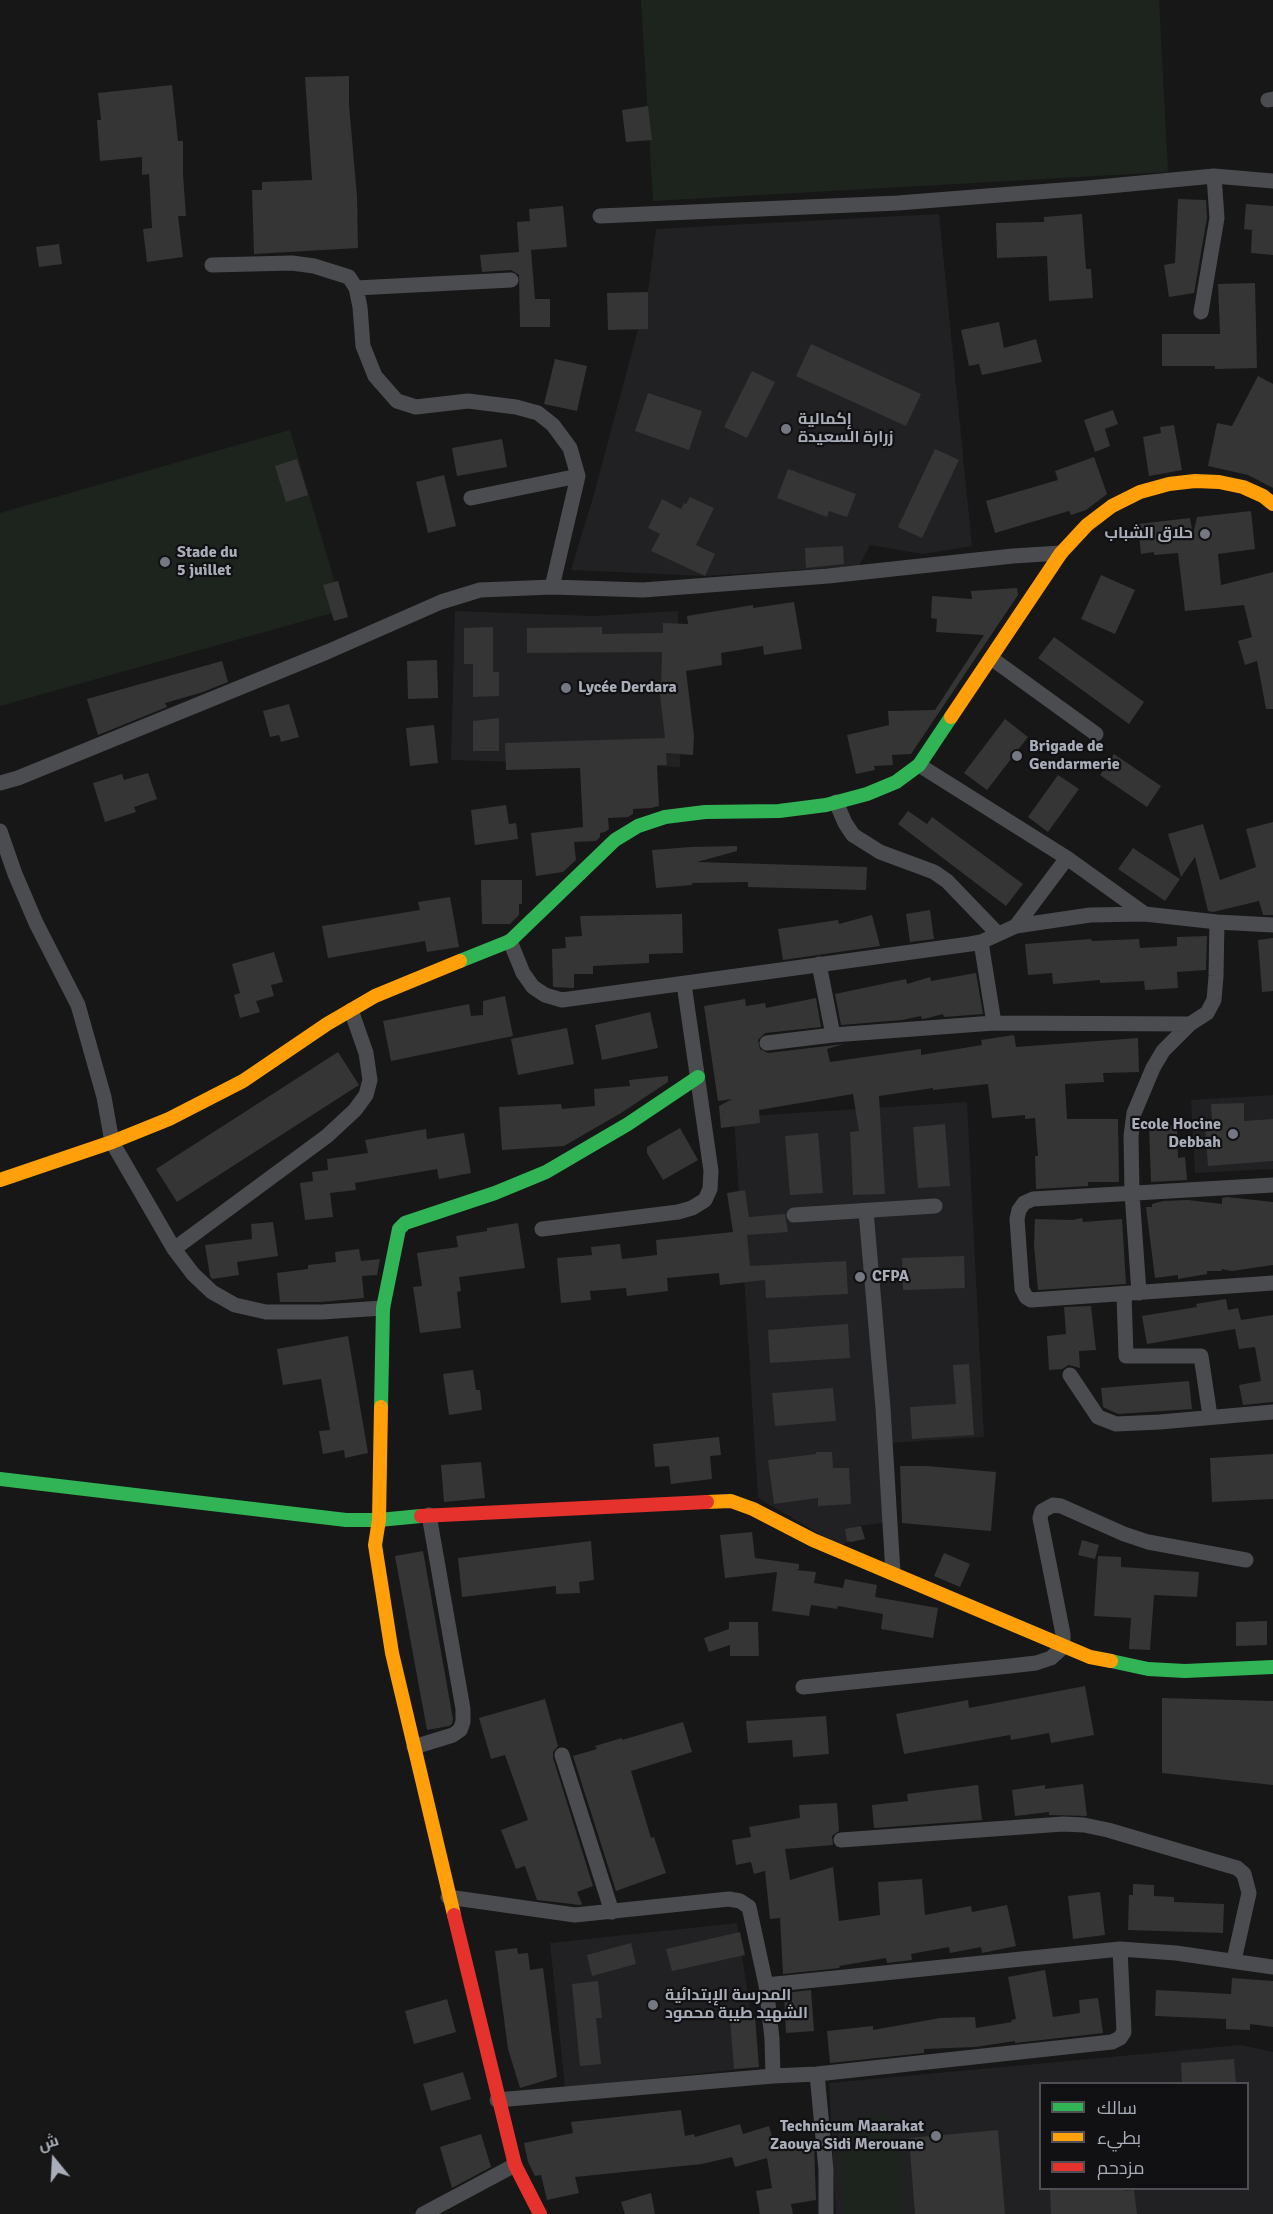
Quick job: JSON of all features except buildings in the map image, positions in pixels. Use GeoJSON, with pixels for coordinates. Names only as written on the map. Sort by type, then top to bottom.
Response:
{"type":"FeatureCollection","features":[{"type":"Feature","properties":{"kind":"street"},"geometry":{"type":"LineString","coordinates":[[1201,312],[1217,218],[1214,176]]}},
{"type":"Feature","properties":{"kind":"street"},"geometry":{"type":"LineString","coordinates":[[600,216],[898,202],[1088,189],[1214,176],[1273,181]]}},
{"type":"Feature","properties":{"kind":"street"},"geometry":{"type":"LineString","coordinates":[[212,265],[292,263],[314,266],[349,277],[356,288],[363,346],[375,376],[397,401],[416,407],[468,401],[516,407],[538,413],[553,425],[570,448],[578,476],[552,587]]}},
{"type":"Feature","properties":{"kind":"street"},"geometry":{"type":"LineString","coordinates":[[356,288],[511,280]]}},
{"type":"Feature","properties":{"kind":"street"},"geometry":{"type":"LineString","coordinates":[[471,498],[578,476]]}},
{"type":"Feature","properties":{"kind":"street"},"geometry":{"type":"LineString","coordinates":[[0,1180],[112,1142],[169,1119],[243,1081],[327,1024],[375,996],[510,941],[615,840],[638,826],[665,817],[685,814],[779,811],[836,802],[867,794],[896,782],[919,765],[1061,553],[1087,525],[1112,506],[1140,492],[1169,484],[1219,482],[1243,487],[1263,496],[1273,504]]}},
{"type":"Feature","properties":{"kind":"street"},"geometry":{"type":"LineString","coordinates":[[0,783],[18,778],[316,657],[441,602],[480,590],[552,587],[654,589],[828,576],[1061,553]]}},
{"type":"Feature","properties":{"kind":"street"},"geometry":{"type":"LineString","coordinates":[[991,658],[1096,734]]}},
{"type":"Feature","properties":{"kind":"street"},"geometry":{"type":"LineString","coordinates":[[919,765],[1067,858],[1145,914]]}},
{"type":"Feature","properties":{"kind":"street"},"geometry":{"type":"LineString","coordinates":[[836,802],[853,835],[880,852],[933,872],[947,881],[998,934]]}},
{"type":"Feature","properties":{"kind":"street"},"geometry":{"type":"LineString","coordinates":[[0,831],[36,923],[78,1005],[104,1097],[112,1142],[174,1249],[193,1274],[212,1292],[235,1305],[266,1312],[322,1312],[383,1308]]}},
{"type":"Feature","properties":{"kind":"street"},"geometry":{"type":"LineString","coordinates":[[1016,926],[1067,858]]}},
{"type":"Feature","properties":{"kind":"street"},"geometry":{"type":"LineString","coordinates":[[510,941],[523,973],[533,987],[545,995],[562,1000],[981,942],[1016,926],[1090,915],[1145,914],[1217,922],[1273,925]]}},
{"type":"Feature","properties":{"kind":"street"},"geometry":{"type":"LineString","coordinates":[[1210,1416],[1201,1356],[1126,1356],[1132,1294],[1131,1136],[1138,1100],[1163,1051],[1190,1024],[1207,1013],[1214,1000],[1217,922]]}},
{"type":"Feature","properties":{"kind":"street"},"geometry":{"type":"LineString","coordinates":[[981,942],[994,1023]]}},
{"type":"Feature","properties":{"kind":"street"},"geometry":{"type":"LineString","coordinates":[[819,964],[833,1035]]}},
{"type":"Feature","properties":{"kind":"street"},"geometry":{"type":"LineString","coordinates":[[542,1229],[678,1212],[693,1208],[705,1200],[710,1189],[711,1171],[684,984]]}},
{"type":"Feature","properties":{"kind":"street"},"geometry":{"type":"LineString","coordinates":[[174,1249],[327,1136],[355,1110],[366,1095],[370,1080],[366,1053],[351,1010]]}},
{"type":"Feature","properties":{"kind":"street"},"geometry":{"type":"LineString","coordinates":[[767,1042],[994,1023],[1190,1024]]}},
{"type":"Feature","properties":{"kind":"street"},"geometry":{"type":"LineString","coordinates":[[540,2214],[515,2164],[497,2100],[392,1653],[375,1545],[379,1520],[383,1308],[396,1239],[399,1229],[405,1223],[546,1172],[628,1124],[698,1077]]}},
{"type":"Feature","properties":{"kind":"street"},"geometry":{"type":"LineString","coordinates":[[1273,1185],[1033,1199],[1024,1203],[1017,1219],[1022,1289],[1026,1297],[1031,1300],[1273,1283]]}},
{"type":"Feature","properties":{"kind":"street"},"geometry":{"type":"LineString","coordinates":[[794,1215],[935,1206]]}},
{"type":"Feature","properties":{"kind":"street"},"geometry":{"type":"LineString","coordinates":[[867,1211],[883,1408],[893,1573]]}},
{"type":"Feature","properties":{"kind":"street"},"geometry":{"type":"LineString","coordinates":[[1070,1375],[1098,1417],[1116,1424],[1210,1416],[1258,1415],[1273,1412]]}},
{"type":"Feature","properties":{"kind":"street"},"geometry":{"type":"LineString","coordinates":[[0,1479],[346,1520],[731,1501],[753,1509],[813,1540],[1090,1657],[1148,1669],[1185,1671],[1273,1667]]}},
{"type":"Feature","properties":{"kind":"street"},"geometry":{"type":"LineString","coordinates":[[1063,1647],[1060,1619],[1040,1518],[1047,1507],[1060,1506],[1148,1542],[1246,1560]]}},
{"type":"Feature","properties":{"kind":"street"},"geometry":{"type":"LineString","coordinates":[[414,1747],[453,1735],[460,1730],[463,1722],[463,1708],[429,1515]]}},
{"type":"Feature","properties":{"kind":"street"},"geometry":{"type":"LineString","coordinates":[[803,1687],[1036,1663],[1051,1658],[1063,1647]]}},
{"type":"Feature","properties":{"kind":"street"},"geometry":{"type":"LineString","coordinates":[[562,1755],[612,1912]]}},
{"type":"Feature","properties":{"kind":"street"},"geometry":{"type":"LineString","coordinates":[[841,1840],[1073,1824],[1108,1830],[1237,1868],[1244,1874],[1248,1893],[1234,1960]]}},
{"type":"Feature","properties":{"kind":"street"},"geometry":{"type":"LineString","coordinates":[[448,1897],[566,1914],[612,1912],[729,1899],[740,1901],[749,1907],[766,1985],[772,2039],[773,2076]]}},
{"type":"Feature","properties":{"kind":"street"},"geometry":{"type":"LineString","coordinates":[[497,2100],[817,2074],[1112,2042],[1120,2038],[1124,2026],[1119,1949]]}},
{"type":"Feature","properties":{"kind":"street"},"geometry":{"type":"LineString","coordinates":[[766,1985],[1119,1949],[1176,1953],[1273,1967]]}},
{"type":"Feature","properties":{"kind":"street"},"geometry":{"type":"LineString","coordinates":[[817,2074],[825,2158],[826,2214]]}},
{"type":"Feature","properties":{"kind":"street"},"geometry":{"type":"LineString","coordinates":[[423,2214],[515,2164]]}},
{"type":"Feature","properties":{"kind":"shaded area"},"geometry":{"type":"Polygon","coordinates":[[[641,0],[1159,0],[1168,172],[653,201],[641,0]]]}},
{"type":"Feature","properties":{"kind":"shaded area","name":"إكمالية زرارة السعيدة"},"geometry":{"type":"Polygon","coordinates":[[[939,214],[972,546],[923,554],[870,545],[859,566],[705,576],[571,570],[594,494],[648,292],[656,229],[939,214]]]}},
{"type":"Feature","properties":{"kind":"shaded area","name":"Stade du 5 juillet"},"geometry":{"type":"Polygon","coordinates":[[[290,430],[343,610],[0,706],[0,513],[290,430]]]}},
{"type":"Feature","properties":{"kind":"shaded area","name":"Lycée Derdara"},"geometry":{"type":"Polygon","coordinates":[[[455,611],[593,616],[678,611],[680,767],[451,760],[455,611]]]}},
{"type":"Feature","properties":{"kind":"shaded area","name":"Ecole Hocine Debbah"},"geometry":{"type":"Polygon","coordinates":[[[1273,1095],[1273,1169],[1195,1173],[1191,1100],[1273,1095]]]}},
{"type":"Feature","properties":{"kind":"shaded area","name":"CFPA"},"geometry":{"type":"Polygon","coordinates":[[[967,1102],[984,1437],[888,1443],[890,1522],[858,1526],[855,1538],[840,1546],[758,1498],[734,1117],[967,1102]]]}},
{"type":"Feature","properties":{"kind":"shaded area","name":"المدرسة الإبتدائية الشهيد طيبة محمود"},"geometry":{"type":"Polygon","coordinates":[[[737,1923],[759,2067],[565,2088],[550,1943],[737,1923]]]}},
{"type":"Feature","properties":{"kind":"shaded area","name":"Technicum Maarakat Zaouya Sidi Merouane"},"geometry":{"type":"Polygon","coordinates":[[[1241,2045],[1273,2052],[1273,2214],[836,2214],[829,2083],[1241,2045]]]}},
{"type":"Feature","properties":{"kind":"shaded area"},"geometry":{"type":"Polygon","coordinates":[[[890,2116],[892,2144],[898,2144],[903,2214],[844,2214],[840,2147],[852,2146],[851,2119],[890,2116]]]}},
{"type":"Feature","properties":{"kind":"traffic: fast"},"geometry":{"type":"LineString","coordinates":[[460,961],[510,941],[615,840],[638,826],[665,817],[705,812],[779,811],[826,805],[867,794],[896,782],[919,765],[951,717]]}},
{"type":"Feature","properties":{"kind":"traffic: fast"},"geometry":{"type":"LineString","coordinates":[[381,1407],[383,1308],[399,1229],[405,1223],[495,1193],[546,1172],[628,1124],[698,1077]]}},
{"type":"Feature","properties":{"kind":"traffic: fast"},"geometry":{"type":"LineString","coordinates":[[0,1479],[346,1520],[421,1516]]}},
{"type":"Feature","properties":{"kind":"traffic: fast"},"geometry":{"type":"LineString","coordinates":[[1111,1661],[1148,1669],[1185,1671],[1273,1667]]}},
{"type":"Feature","properties":{"kind":"traffic: slow"},"geometry":{"type":"LineString","coordinates":[[951,717],[1061,553],[1087,525],[1112,506],[1140,492],[1169,484],[1195,481],[1219,482],[1243,487],[1263,496],[1273,504]]}},
{"type":"Feature","properties":{"kind":"traffic: slow"},"geometry":{"type":"LineString","coordinates":[[0,1180],[112,1142],[169,1119],[243,1081],[327,1024],[375,996],[460,961]]}},
{"type":"Feature","properties":{"kind":"traffic: slow"},"geometry":{"type":"LineString","coordinates":[[381,1407],[379,1520],[375,1545],[392,1653],[454,1915]]}},
{"type":"Feature","properties":{"kind":"traffic: slow"},"geometry":{"type":"LineString","coordinates":[[707,1502],[731,1501],[753,1509],[813,1540],[1090,1657],[1111,1661]]}},
{"type":"Feature","properties":{"kind":"traffic: jam"},"geometry":{"type":"LineString","coordinates":[[421,1516],[707,1502]]}},
{"type":"Feature","properties":{"kind":"traffic: jam"},"geometry":{"type":"LineString","coordinates":[[454,1915],[515,2165],[540,2214]]}},
{"type":"Feature","properties":{"kind":"place","name":"إكمالية زرارة السعيدة"},"geometry":{"type":"Point","coordinates":[786,429]}},
{"type":"Feature","properties":{"kind":"place","name":"حلاق الشباب"},"geometry":{"type":"Point","coordinates":[1205,534]}},
{"type":"Feature","properties":{"kind":"place","name":"Stade du 5 juillet"},"geometry":{"type":"Point","coordinates":[165,562]}},
{"type":"Feature","properties":{"kind":"place","name":"Lycée Derdara"},"geometry":{"type":"Point","coordinates":[566,688]}},
{"type":"Feature","properties":{"kind":"place","name":"Brigade de Gendarmerie"},"geometry":{"type":"Point","coordinates":[1017,756]}},
{"type":"Feature","properties":{"kind":"place","name":"Ecole Hocine Debbah"},"geometry":{"type":"Point","coordinates":[1233,1134]}},
{"type":"Feature","properties":{"kind":"place","name":"CFPA"},"geometry":{"type":"Point","coordinates":[860,1277]}},
{"type":"Feature","properties":{"kind":"place","name":"المدرسة الإبتدائية الشهيد طيبة محمود"},"geometry":{"type":"Point","coordinates":[653,2005]}},
{"type":"Feature","properties":{"kind":"place","name":"Technicum Maarakat Zaouya Sidi Merouane"},"geometry":{"type":"Point","coordinates":[936,2136]}}]}
